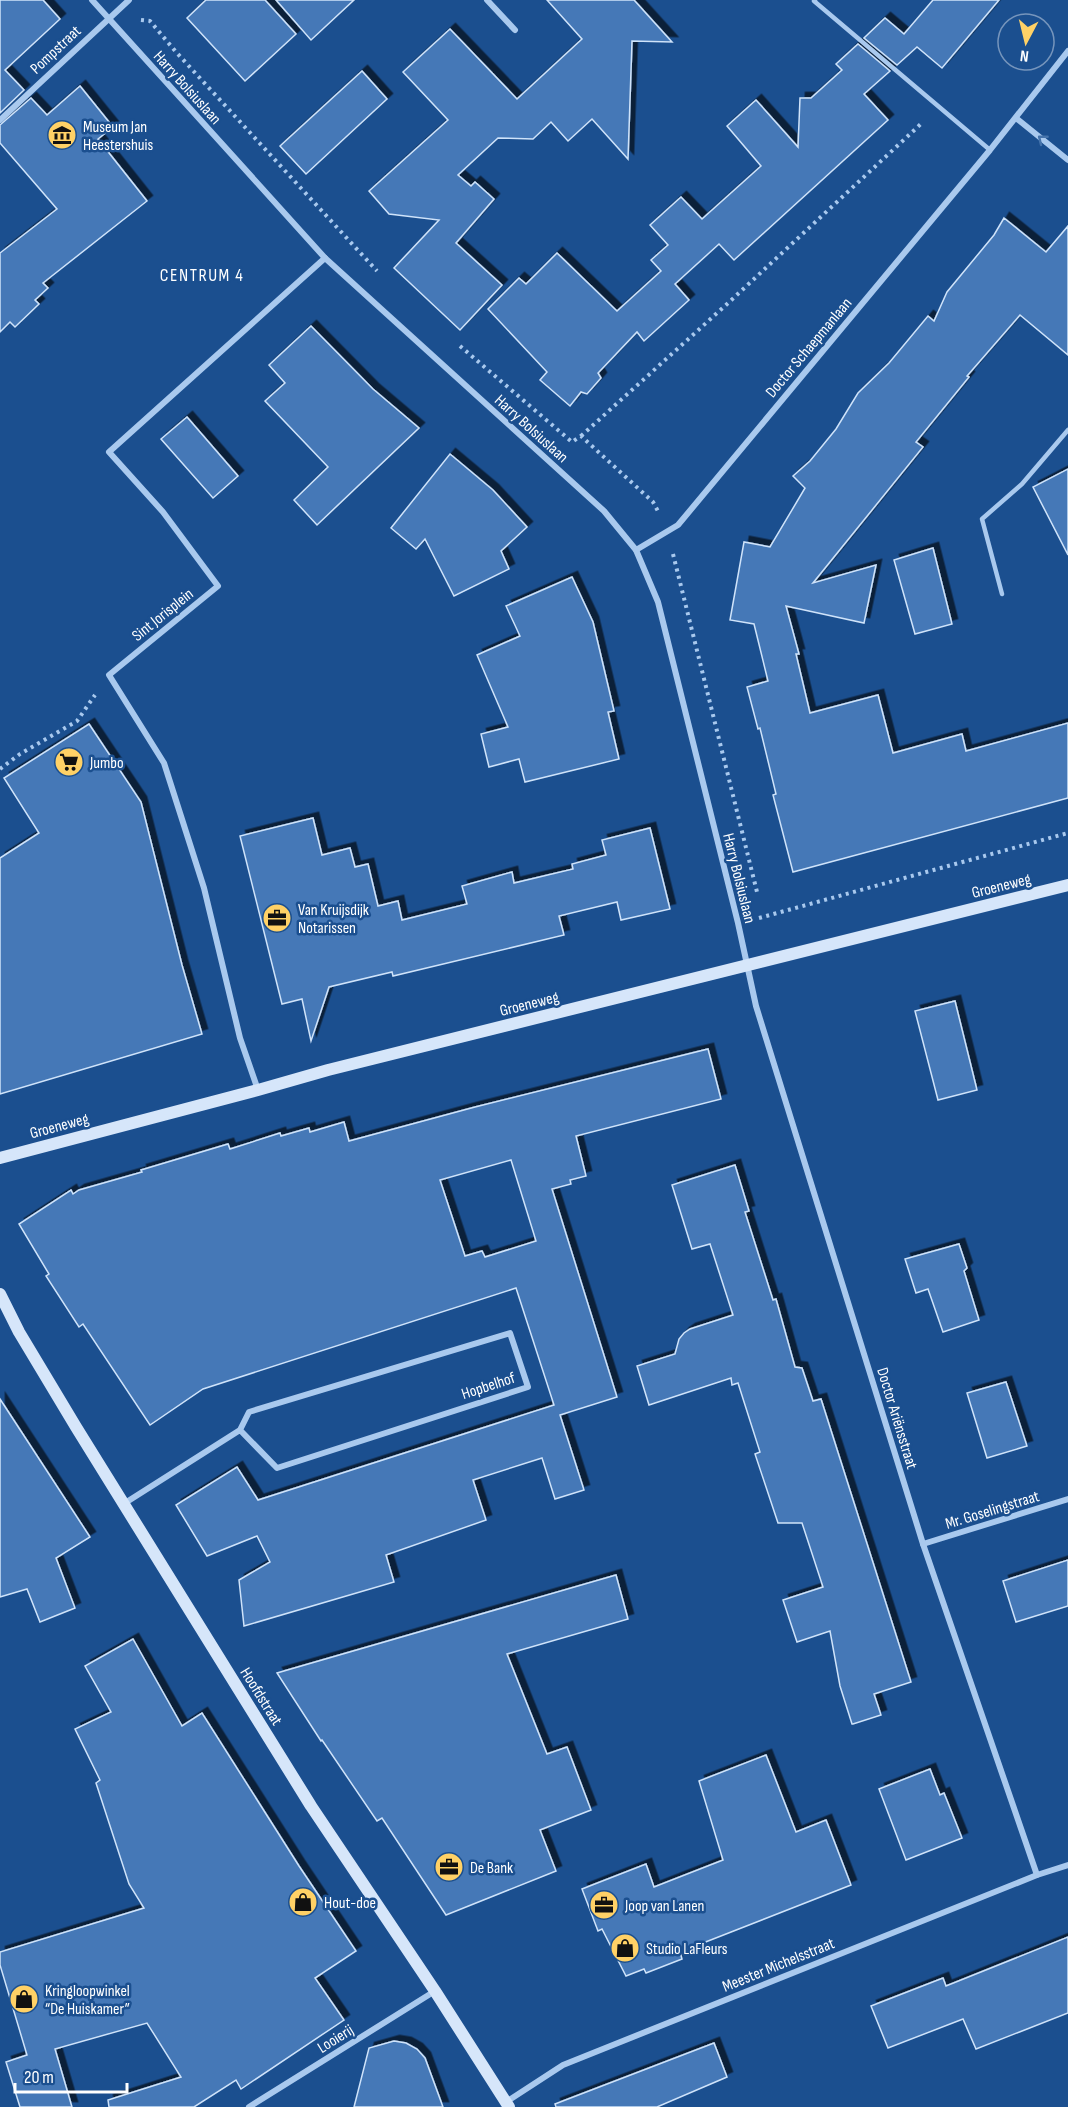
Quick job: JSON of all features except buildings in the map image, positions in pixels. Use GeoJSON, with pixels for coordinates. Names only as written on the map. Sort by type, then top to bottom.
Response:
{"type":"FeatureCollection","features":[{"type":"Feature","properties":{"kind":"street","name":"Harry Bolsiuslaan"},"geometry":{"type":"LineString","coordinates":[[93,0],[325,258],[604,511],[636,550],[658,602],[747,966]]}},
{"type":"Feature","properties":{"kind":"street","name":"Pompstraat"},"geometry":{"type":"LineString","coordinates":[[0,120],[107,18],[129,0]]}},
{"type":"Feature","properties":{"kind":"street"},"geometry":{"type":"LineString","coordinates":[[487,0],[515,30]]}},
{"type":"Feature","properties":{"kind":"street","name":"Doctor Schaepmanlaan"},"geometry":{"type":"LineString","coordinates":[[636,550],[678,525],[990,150],[1068,51]]}},
{"type":"Feature","properties":{"kind":"street"},"geometry":{"type":"LineString","coordinates":[[1016,118],[1068,160]]}},
{"type":"Feature","properties":{"kind":"street","name":"Sint Jorisplein"},"geometry":{"type":"LineString","coordinates":[[109,675],[218,586],[163,512],[109,452],[325,258]]}},
{"type":"Feature","properties":{"kind":"street"},"geometry":{"type":"LineString","coordinates":[[109,675],[165,763],[204,888],[240,1038],[258,1090]]}},
{"type":"Feature","properties":{"kind":"street","name":"Groeneweg"},"geometry":{"type":"LineString","coordinates":[[0,1158],[328,1070],[1068,885]]}},
{"type":"Feature","properties":{"kind":"street","name":"Doctor Ariënsstraat"},"geometry":{"type":"LineString","coordinates":[[747,966],[756,1006],[923,1544],[1037,1875]]}},
{"type":"Feature","properties":{"kind":"street","name":"Hoofdstraat"},"geometry":{"type":"LineString","coordinates":[[0,1294],[19,1332],[311,1806],[508,2104]]}},
{"type":"Feature","properties":{"kind":"street","name":"Hopbelhof"},"geometry":{"type":"LineString","coordinates":[[125,1503],[240,1430],[249,1412],[510,1333],[528,1387],[277,1468],[240,1430]]}},
{"type":"Feature","properties":{"kind":"street","name":"Mr. Goselingstraat"},"geometry":{"type":"LineString","coordinates":[[923,1544],[1068,1499]]}},
{"type":"Feature","properties":{"kind":"street","name":"Meester Michelsstraat"},"geometry":{"type":"LineString","coordinates":[[508,2104],[563,2065],[1037,1875],[1068,1865]]}},
{"type":"Feature","properties":{"kind":"street","name":"Looierij"},"geometry":{"type":"LineString","coordinates":[[249,2107],[435,1991]]}},
{"type":"Feature","properties":{"kind":"lane"},"geometry":{"type":"LineString","coordinates":[[815,0],[938,108],[990,150]]}},
{"type":"Feature","properties":{"kind":"lane"},"geometry":{"type":"LineString","coordinates":[[1002,594],[982,519],[1022,484],[1068,430]]}},
{"type":"Feature","properties":{"kind":"path"},"geometry":{"type":"LineString","coordinates":[[581,436],[938,108]]}},
{"type":"Feature","properties":{"kind":"path"},"geometry":{"type":"LineString","coordinates":[[0,769],[20,754],[77,721],[109,675]]}},
{"type":"Feature","properties":{"kind":"path"},"geometry":{"type":"LineString","coordinates":[[763,917],[1068,833]]}},
{"type":"Feature","properties":{"kind":"place","name":"Museum Jan Heestershuis"},"geometry":{"type":"Point","coordinates":[62,135]}},
{"type":"Feature","properties":{"kind":"place","name":"Jumbo"},"geometry":{"type":"Point","coordinates":[69,762]}},
{"type":"Feature","properties":{"kind":"place","name":"Van Kruijsdijk Notarissen"},"geometry":{"type":"Point","coordinates":[277,918]}},
{"type":"Feature","properties":{"kind":"place","name":"De Bank"},"geometry":{"type":"Point","coordinates":[449,1867]}},
{"type":"Feature","properties":{"kind":"place","name":"Hout-doe"},"geometry":{"type":"Point","coordinates":[303,1902]}},
{"type":"Feature","properties":{"kind":"place","name":"Joop van Lanen"},"geometry":{"type":"Point","coordinates":[604,1905]}},
{"type":"Feature","properties":{"kind":"place","name":"Studio LaFleurs"},"geometry":{"type":"Point","coordinates":[625,1948]}},
{"type":"Feature","properties":{"kind":"place","name":"Kringloopwinkel “De Huiskamer”"},"geometry":{"type":"Point","coordinates":[24,1999]}},
{"type":"Feature","properties":{"kind":"district","name":"CENTRUM 4"},"geometry":{"type":"Point","coordinates":[202,275]}}]}
